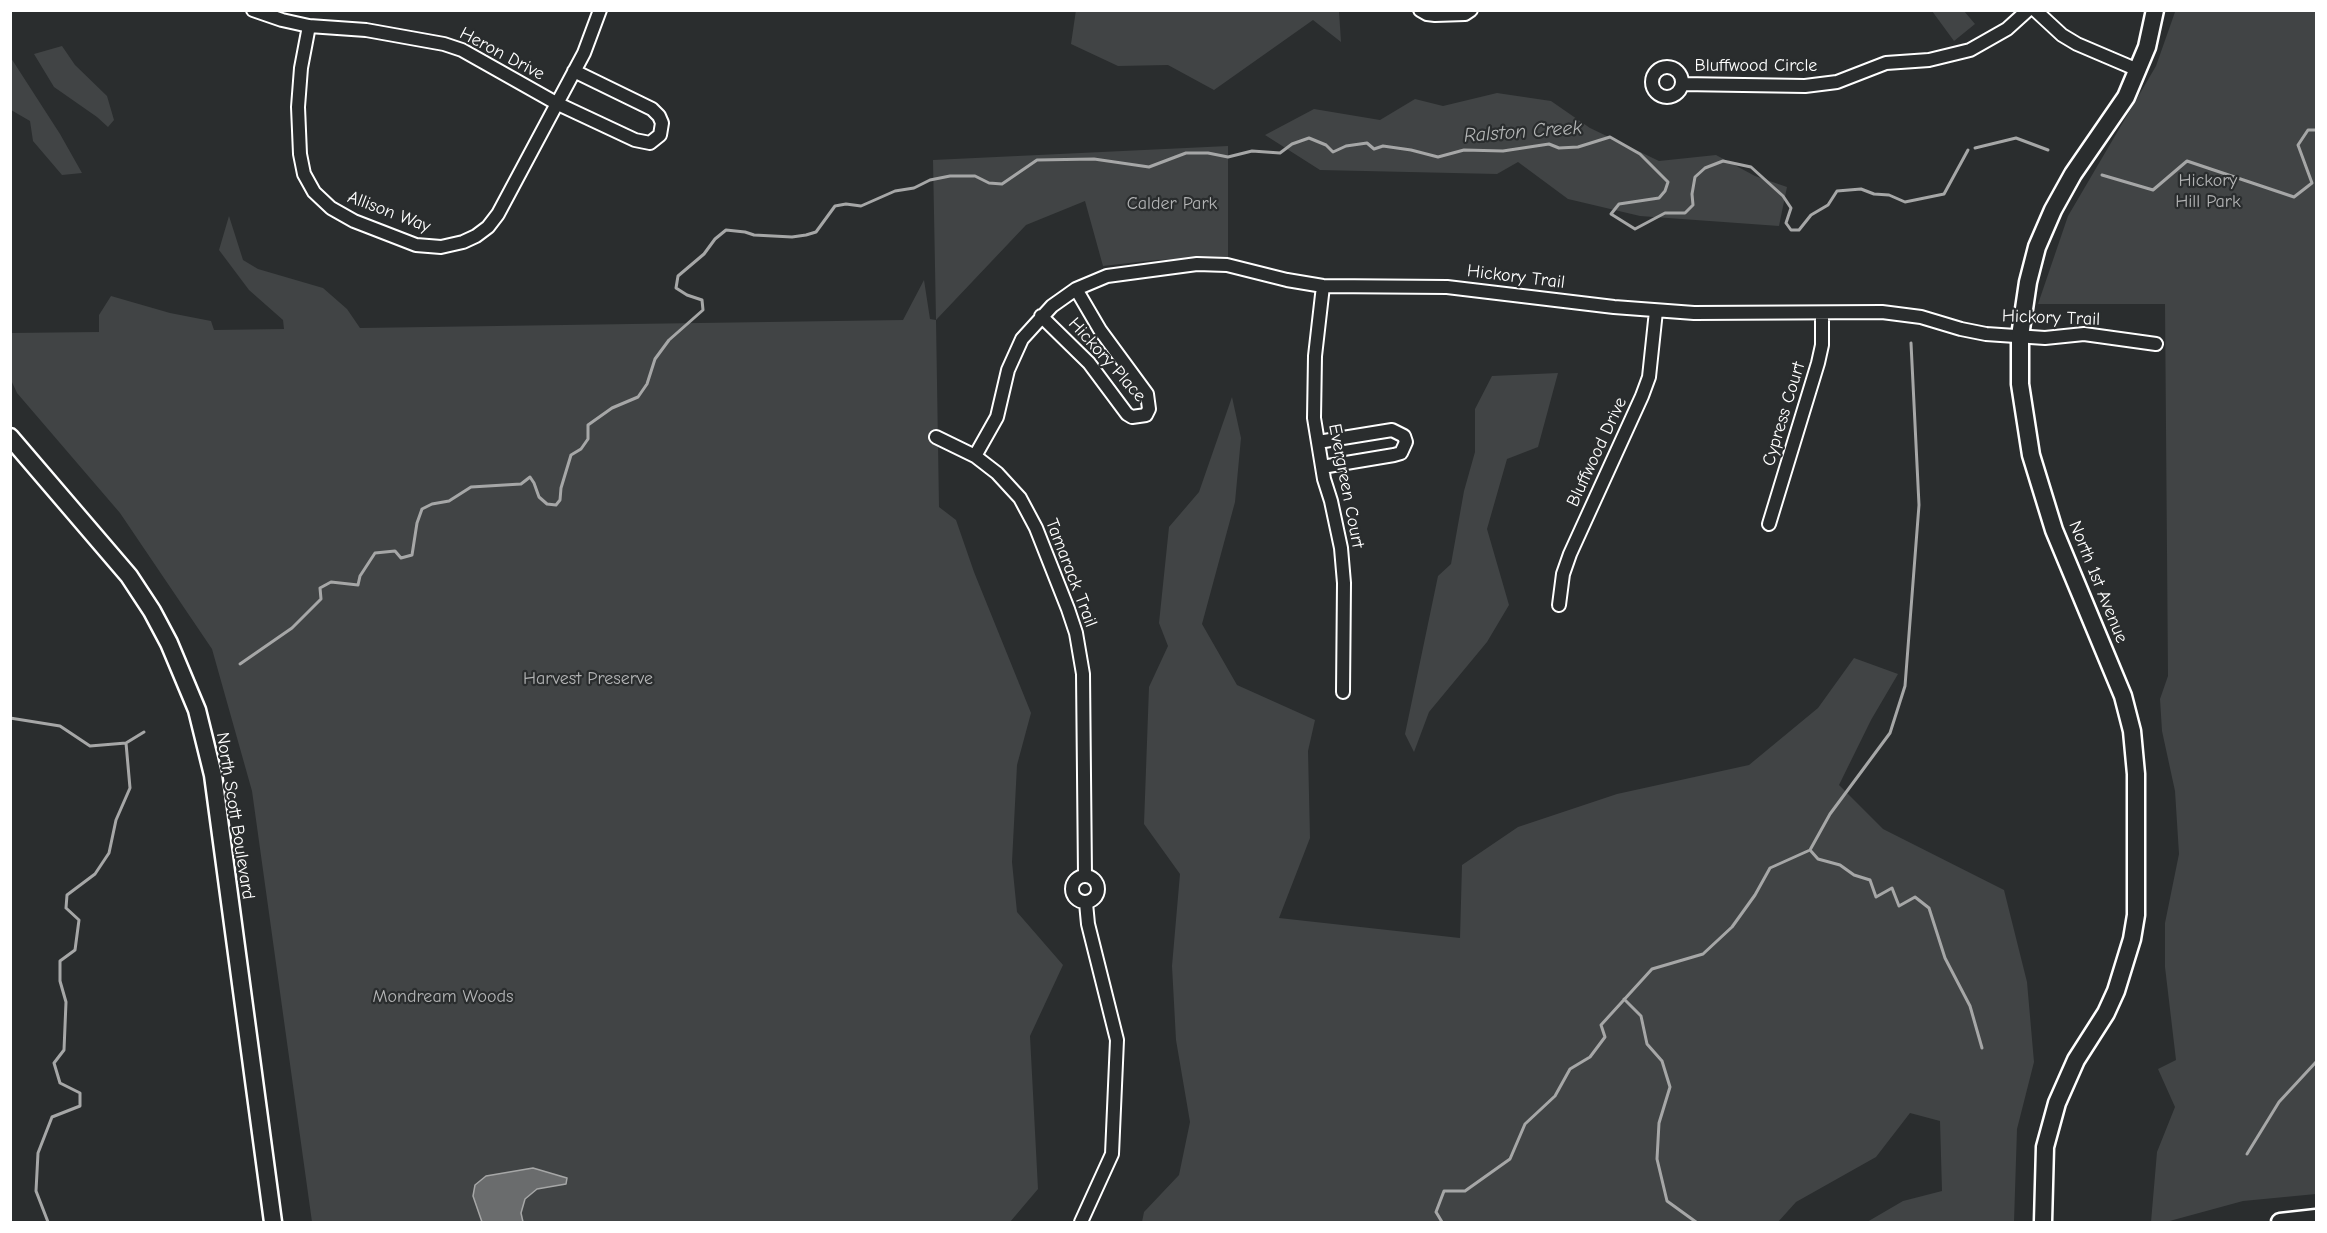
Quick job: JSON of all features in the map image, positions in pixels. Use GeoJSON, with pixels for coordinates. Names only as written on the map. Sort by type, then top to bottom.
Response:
{"type":"FeatureCollection","features":[{"type":"Feature","properties":{"kind":"main road","name":"North 1st Avenue"},"geometry":{"type":"LineString","coordinates":[[2043,1222],[2045,1147],[2057,1102],[2076,1060],[2106,1013],[2116,991],[2132,939],[2136,915],[2136,774],[2132,731],[2123,696],[2054,530],[2031,455],[2021,396],[2020,336],[2037,247],[2053,210],[2073,174],[2121,106],[2139,70],[2147,47],[2155,10]]}},
{"type":"Feature","properties":{"kind":"main road","name":"North Scott Boulevard"},"geometry":{"type":"LineString","coordinates":[[10,437],[129,576],[152,611],[169,643],[197,710],[213,776],[273,1222]]}},
{"type":"Feature","properties":{"kind":"main road","name":"North 1st Avenue"},"geometry":{"type":"LineString","coordinates":[[2043,1180],[2056,1222]]}},
{"type":"Feature","properties":{"kind":"main road"},"geometry":{"type":"LineString","coordinates":[[2280,1222],[2316,1218]]}},
{"type":"Feature","properties":{"kind":"street","name":"Heron Drive"},"geometry":{"type":"LineString","coordinates":[[254,10],[309,26],[366,30],[444,45],[462,51],[556,103],[642,143],[656,141],[660,135],[662,123],[659,116],[652,110],[574,71]]}},
{"type":"Feature","properties":{"kind":"street","name":"Allison Way"},"geometry":{"type":"LineString","coordinates":[[309,26],[301,68],[298,107],[300,154],[304,174],[314,192],[331,208],[354,222],[416,245],[441,247],[476,236],[488,227],[498,214],[584,53],[600,10]]}},
{"type":"Feature","properties":{"kind":"street"},"geometry":{"type":"LineString","coordinates":[[1420,10],[1436,15],[1465,14],[1471,10]]}},
{"type":"Feature","properties":{"kind":"street","name":"Bluffwood Circle"},"geometry":{"type":"LineString","coordinates":[[1682,84],[1805,86],[1837,82],[1886,63],[1929,60],[1970,50],[2000,33],[2028,10]]}},
{"type":"Feature","properties":{"kind":"street"},"geometry":{"type":"LineString","coordinates":[[2035,10],[2062,35],[2077,44],[2139,70]]}},
{"type":"Feature","properties":{"kind":"street","name":"Hickory Trail"},"geometry":{"type":"LineString","coordinates":[[975,456],[997,417],[1014,355],[1022,339],[1041,316],[1076,289],[1107,276],[1173,267],[1213,264],[1243,268],[1287,280],[1323,286],[1447,287],[1656,311],[1731,314],[1899,313],[1978,332],[2045,338],[2084,334],[2156,344]]}},
{"type":"Feature","properties":{"kind":"street","name":"Evergreen Court"},"geometry":{"type":"LineString","coordinates":[[1323,286],[1313,384],[1314,418],[1322,467],[1341,548],[1344,583],[1343,692]]}},
{"type":"Feature","properties":{"kind":"street","name":"Hickory Place"},"geometry":{"type":"LineString","coordinates":[[1041,316],[1089,363],[1127,414],[1132,417],[1146,415],[1149,409],[1147,394],[1100,330],[1076,289]]}},
{"type":"Feature","properties":{"kind":"street","name":"Bluffwood Drive"},"geometry":{"type":"LineString","coordinates":[[1558,606],[1563,574],[1570,554],[1649,377],[1656,311]]}},
{"type":"Feature","properties":{"kind":"street","name":"Cypress Court"},"geometry":{"type":"LineString","coordinates":[[1769,524],[1818,363],[1822,345],[1822,313]]}},
{"type":"Feature","properties":{"kind":"street"},"geometry":{"type":"LineString","coordinates":[[1318,442],[1392,430],[1404,435],[1406,442],[1401,453],[1322,467]]}},
{"type":"Feature","properties":{"kind":"street","name":"Tamarack Trail"},"geometry":{"type":"LineString","coordinates":[[936,437],[975,456],[1003,479],[1020,498],[1028,511],[1060,588],[1076,633],[1084,695],[1085,876]]}},
{"type":"Feature","properties":{"kind":"street","name":"Tamarack Trail"},"geometry":{"type":"LineString","coordinates":[[1085,876],[1095,880],[1099,890],[1096,897],[1086,903],[1077,900],[1072,891],[1074,882],[1085,876]]}},
{"type":"Feature","properties":{"kind":"street","name":"Tamarack Trail"},"geometry":{"type":"LineString","coordinates":[[1081,1222],[1112,1154],[1117,1040],[1088,924],[1086,903]]}},
{"type":"Feature","properties":{"kind":"green space"},"geometry":{"type":"Polygon","coordinates":[[[1076,10],[1339,11],[1341,42],[1313,20],[1214,90],[1168,65],[1118,66],[1071,44],[1076,10]]]}},
{"type":"Feature","properties":{"kind":"green space","name":"Hickory Hill Park"},"geometry":{"type":"Polygon","coordinates":[[[2232,10],[2316,11],[2316,1194],[2243,1201],[2166,1222],[2151,1222],[2157,1152],[2175,1107],[2158,1069],[2176,1060],[2165,967],[2165,923],[2179,854],[2175,791],[2162,731],[2160,699],[2168,676],[2165,304],[2038,304],[2068,216],[2156,66],[2175,12],[2230,12],[2232,10]]]}},
{"type":"Feature","properties":{"kind":"green space"},"geometry":{"type":"Polygon","coordinates":[[[1932,11],[1964,11],[1975,24],[1954,41],[1932,11]]]}},
{"type":"Feature","properties":{"kind":"green space"},"geometry":{"type":"Polygon","coordinates":[[[62,46],[75,65],[107,96],[114,120],[108,127],[54,87],[34,54],[62,46]]]}},
{"type":"Feature","properties":{"kind":"green space"},"geometry":{"type":"Polygon","coordinates":[[[11,58],[82,173],[62,175],[33,141],[30,121],[11,110],[11,58]]]}},
{"type":"Feature","properties":{"kind":"green space"},"geometry":{"type":"Polygon","coordinates":[[[1497,93],[1551,101],[1590,128],[1659,161],[1716,155],[1755,176],[1787,187],[1779,226],[1640,216],[1568,199],[1518,162],[1497,174],[1320,170],[1265,135],[1314,109],[1380,120],[1415,99],[1443,106],[1497,93]]]}},
{"type":"Feature","properties":{"kind":"green space","name":"Calder Park"},"geometry":{"type":"Polygon","coordinates":[[[1228,146],[1228,258],[1156,260],[1103,266],[1085,201],[1026,225],[936,320],[933,160],[1228,146]]]}},
{"type":"Feature","properties":{"kind":"green space","name":"Harvest Preserve"},"geometry":{"type":"Polygon","coordinates":[[[229,216],[243,260],[258,269],[323,288],[347,309],[360,328],[903,320],[924,280],[930,319],[936,320],[939,507],[956,520],[974,572],[1031,713],[1017,765],[1012,862],[1017,912],[1063,965],[1030,1036],[1038,1189],[1010,1222],[312,1222],[252,791],[212,649],[120,513],[17,393],[11,380],[11,333],[99,332],[99,315],[111,296],[170,313],[211,321],[214,330],[284,329],[283,320],[249,290],[219,250],[229,216]]]}},
{"type":"Feature","properties":{"kind":"green space"},"geometry":{"type":"Polygon","coordinates":[[[1558,373],[1538,447],[1507,459],[1487,529],[1509,605],[1487,642],[1429,712],[1414,752],[1405,734],[1438,576],[1451,564],[1464,491],[1475,452],[1475,409],[1492,376],[1558,373]]]}},
{"type":"Feature","properties":{"kind":"green space"},"geometry":{"type":"Polygon","coordinates":[[[1232,397],[1241,438],[1235,502],[1202,624],[1237,685],[1315,720],[1308,751],[1310,838],[1279,918],[1460,938],[1462,865],[1518,827],[1617,794],[1749,765],[1818,708],[1854,658],[1898,674],[1871,720],[1839,785],[1883,829],[2004,890],[2027,982],[2034,1062],[2017,1129],[2014,1222],[1867,1222],[1903,1201],[1942,1191],[1940,1121],[1910,1113],[1876,1157],[1796,1202],[1778,1222],[1142,1222],[1144,1212],[1179,1175],[1190,1122],[1176,1040],[1172,966],[1180,874],[1144,824],[1149,687],[1168,646],[1159,623],[1169,527],[1199,492],[1232,397]]]}},
{"type":"Feature","properties":{"kind":"shaded area"},"geometry":{"type":"Polygon","coordinates":[[[533,1168],[567,1178],[566,1184],[537,1189],[525,1199],[521,1213],[523,1222],[482,1222],[473,1196],[475,1185],[486,1176],[533,1168]]]}},
{"type":"Feature","properties":{"kind":"waterway","name":"Ralston Creek"},"geometry":{"type":"LineString","coordinates":[[2102,175],[2153,190],[2187,161],[2294,197],[2312,183],[2298,145],[2308,130],[2316,130]]}},
{"type":"Feature","properties":{"kind":"waterway","name":"Ralston Creek"},"geometry":{"type":"LineString","coordinates":[[240,664],[292,628],[321,599],[320,588],[331,582],[358,585],[360,576],[375,553],[395,551],[401,558],[412,555],[417,523],[422,509],[432,504],[449,501],[471,487],[521,484],[530,477],[539,497],[547,504],[556,505],[560,500],[561,488],[571,455],[581,449],[588,439],[588,425],[612,408],[638,397],[647,384],[655,359],[669,340],[703,310],[702,300],[676,288],[678,276],[704,254],[715,239],[726,230],[754,235],[792,237],[806,235],[816,232],[835,206],[846,204],[861,206],[895,191],[914,188],[930,180],[950,176],[975,176],[989,183],[1002,184],[1037,160],[1094,159],[1149,167],[1186,153],[1208,153],[1228,157],[1252,151],[1280,153],[1292,144],[1309,138],[1326,145],[1333,152],[1346,146],[1367,143],[1374,149],[1383,146],[1438,157],[1464,150],[1503,151],[1549,144],[1559,148],[1578,147],[1610,137],[1640,154],[1668,182],[1659,198],[1619,204],[1611,214],[1635,229],[1665,213],[1685,213],[1693,205],[1695,177],[1705,168],[1723,161],[1751,167],[1783,196],[1791,208],[1786,223],[1791,230],[1799,230],[1811,215],[1828,205],[1837,191],[1861,189],[1874,194],[1889,195],[1905,202],[1944,194],[1968,150]]}},
{"type":"Feature","properties":{"kind":"waterway","name":"Ralston Creek"},"geometry":{"type":"LineString","coordinates":[[1975,148],[2016,138],[2048,150]]}},
{"type":"Feature","properties":{"kind":"waterway"},"geometry":{"type":"LineString","coordinates":[[1442,1222],[1436,1212],[1444,1191],[1465,1191],[1510,1159],[1525,1124],[1555,1096],[1570,1069],[1590,1057],[1605,1037],[1601,1025],[1652,969],[1703,954],[1732,927],[1755,895],[1770,868],[1810,850],[1830,814],[1890,733],[1905,686],[1919,505],[1911,343]]}},
{"type":"Feature","properties":{"kind":"waterway","name":"Ralston Creek"},"geometry":{"type":"LineString","coordinates":[[10,718],[60,726],[90,746],[126,743],[144,732]]}},
{"type":"Feature","properties":{"kind":"waterway"},"geometry":{"type":"LineString","coordinates":[[48,1222],[36,1191],[38,1153],[52,1117],[80,1106],[80,1093],[60,1083],[54,1063],[64,1050],[66,1002],[60,981],[60,961],[75,950],[79,920],[66,908],[67,895],[95,874],[109,853],[116,820],[130,788],[126,743]]}},
{"type":"Feature","properties":{"kind":"waterway"},"geometry":{"type":"LineString","coordinates":[[1810,850],[1818,859],[1840,865],[1854,875],[1870,880],[1876,897],[1892,888],[1899,906],[1915,897],[1929,908],[1945,958],[1970,1006],[1982,1048]]}},
{"type":"Feature","properties":{"kind":"waterway"},"geometry":{"type":"LineString","coordinates":[[1624,999],[1641,1016],[1647,1044],[1662,1061],[1670,1087],[1659,1123],[1657,1159],[1667,1201],[1696,1222]]}},
{"type":"Feature","properties":{"kind":"waterway"},"geometry":{"type":"LineString","coordinates":[[2247,1154],[2279,1102],[2316,1062]]}},
{"type":"Feature","properties":{"kind":"park label","name":"Mondream Woods"},"geometry":{"type":"Point","coordinates":[443,997]}}]}
